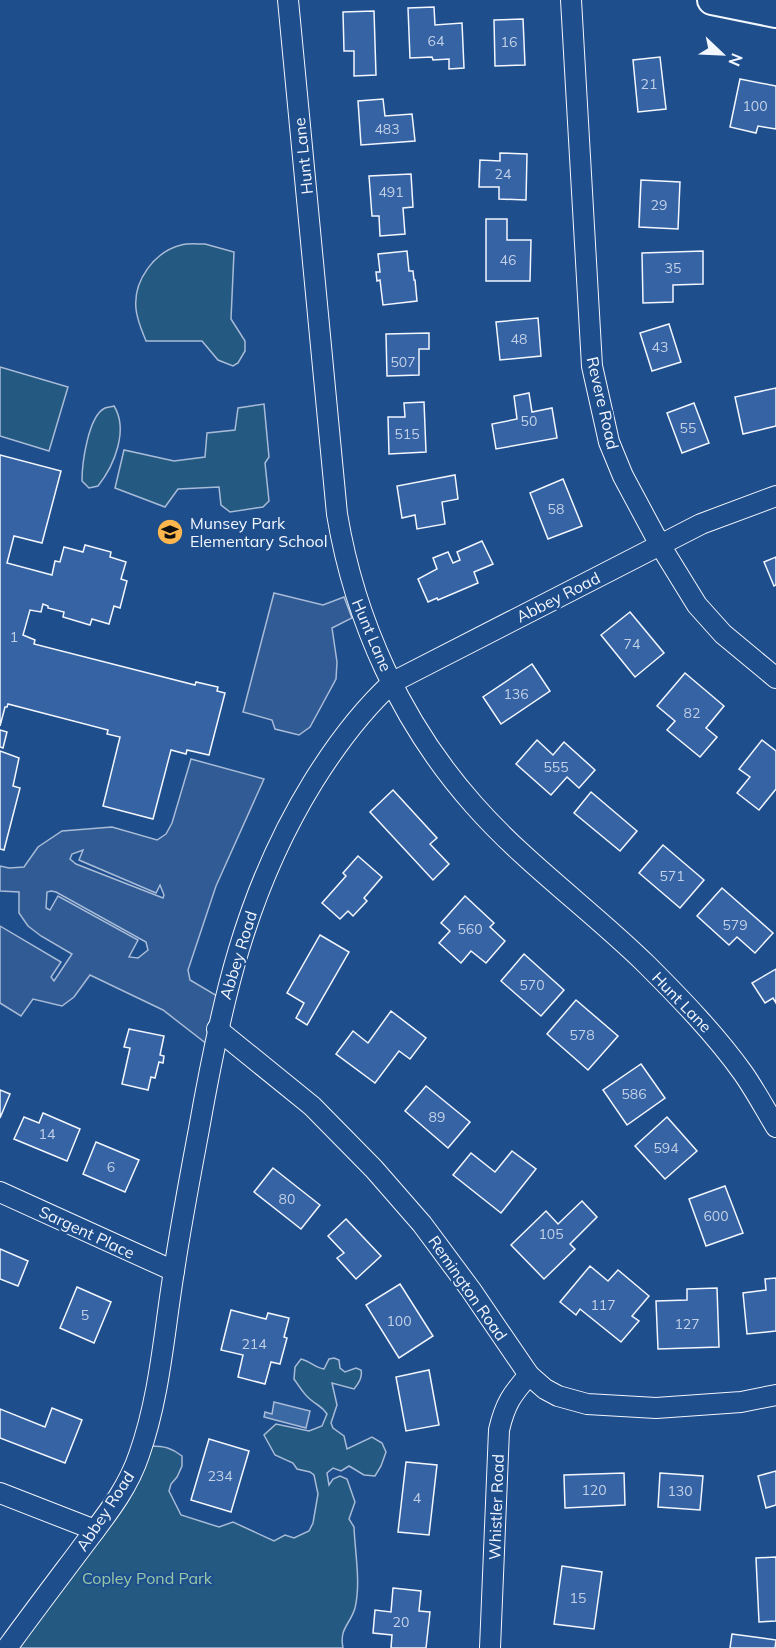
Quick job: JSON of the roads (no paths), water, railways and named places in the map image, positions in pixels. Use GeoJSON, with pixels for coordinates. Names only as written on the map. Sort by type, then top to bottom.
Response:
{"type":"FeatureCollection","features":[{"type":"Feature","properties":{"kind":"street","name":"Hunt Lane"},"geometry":{"type":"LineString","coordinates":[[288,0],[337,514],[355,596],[371,638],[420,734],[454,782],[504,837],[646,964],[713,1034],[744,1075],[776,1127]]}},
{"type":"Feature","properties":{"kind":"street","name":"Revere Road"},"geometry":{"type":"LineString","coordinates":[[571,0],[592,366],[609,442],[623,476],[660,545],[697,605],[723,634],[776,678]]}},
{"type":"Feature","properties":{"kind":"street"},"geometry":{"type":"LineString","coordinates":[[712,0],[776,14]]}},
{"type":"Feature","properties":{"kind":"street","name":"Abbey Road"},"geometry":{"type":"LineString","coordinates":[[7,1648],[95,1530],[126,1485],[134,1469],[155,1396],[174,1271],[217,1029],[237,951],[266,871],[290,821],[341,739],[371,702],[393,682],[701,524],[776,496]]}},
{"type":"Feature","properties":{"kind":"street","name":"Remington Road"},"geometry":{"type":"LineString","coordinates":[[217,1029],[312,1107],[374,1168],[422,1224],[464,1280],[529,1375],[558,1396],[587,1404],[656,1408],[741,1402],[776,1395]]}},
{"type":"Feature","properties":{"kind":"street","name":"Sargent Place"},"geometry":{"type":"LineString","coordinates":[[0,1192],[174,1271]]}},
{"type":"Feature","properties":{"kind":"street","name":"Whistler Road"},"geometry":{"type":"LineString","coordinates":[[490,1648],[499,1430],[507,1401],[529,1375]]}},
{"type":"Feature","properties":{"kind":"street"},"geometry":{"type":"LineString","coordinates":[[0,1492],[95,1530]]}},
{"type":"Feature","properties":{"kind":"place","name":"Munsey Park Elementary School"},"geometry":{"type":"Point","coordinates":[170,532]}},
{"type":"Feature","properties":{"kind":"park label","name":"Copley Pond Park"},"geometry":{"type":"Point","coordinates":[147,1578]}}]}
